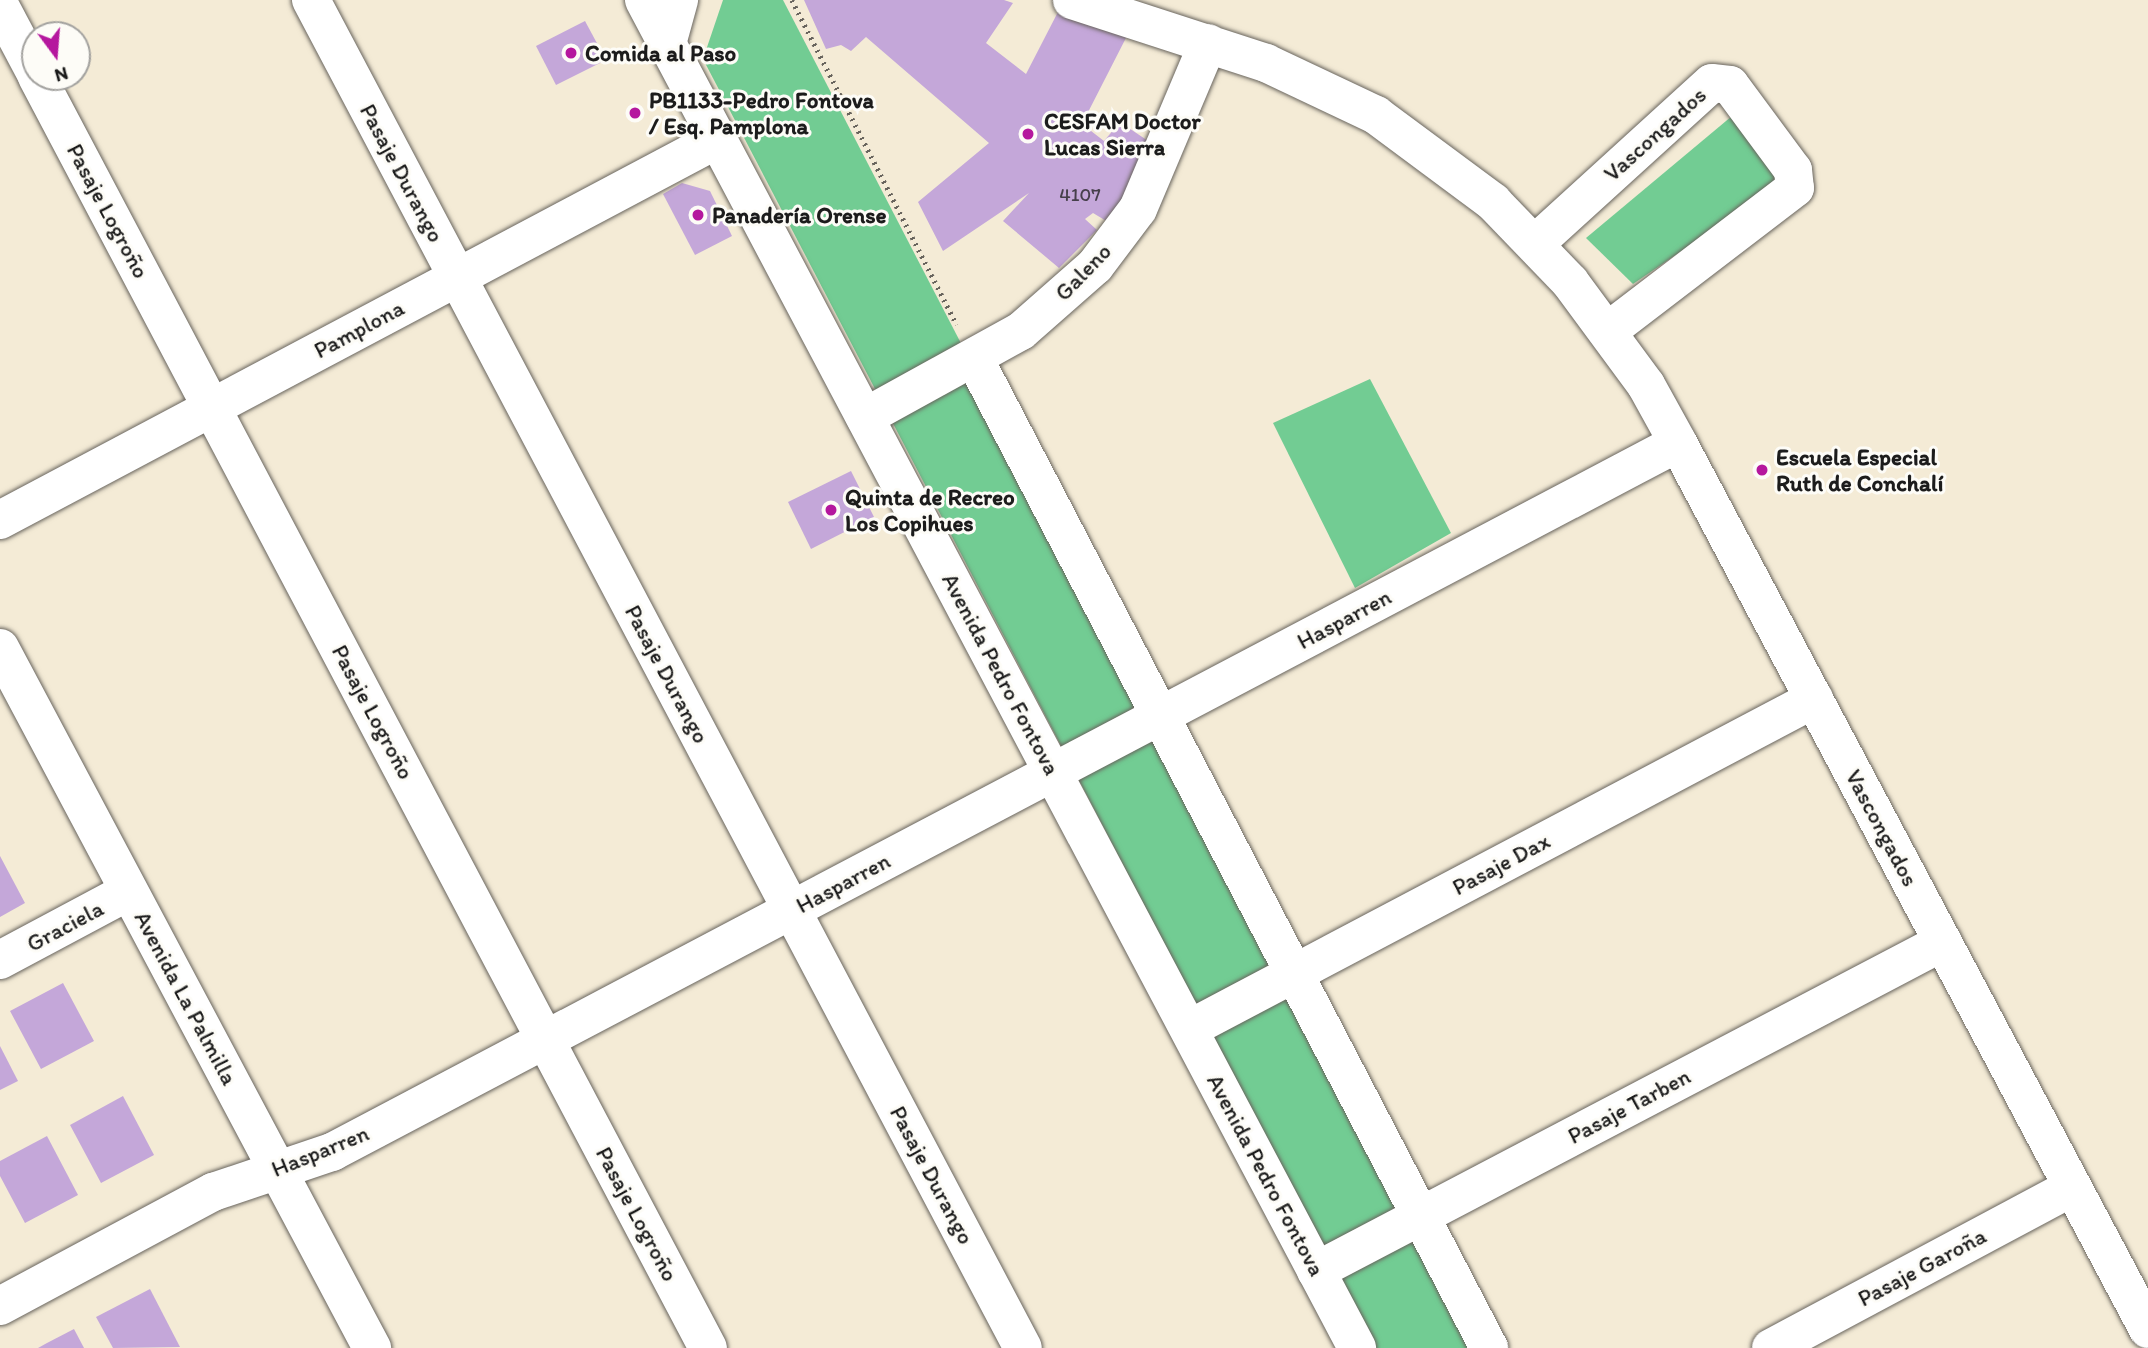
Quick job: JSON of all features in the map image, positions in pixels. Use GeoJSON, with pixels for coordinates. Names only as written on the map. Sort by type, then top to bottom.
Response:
{"type":"FeatureCollection","features":[{"type":"Feature","properties":{"kind":"street","name":"Pasaje Durango"},"geometry":{"type":"LineString","coordinates":[[311,0],[1023,1348]]}},
{"type":"Feature","properties":{"kind":"street","name":"Avenida Pedro Fontova"},"geometry":{"type":"LineString","coordinates":[[644,0],[1357,1348]]}},
{"type":"Feature","properties":{"kind":"street"},"geometry":{"type":"LineString","coordinates":[[667,44],[679,0]]}},
{"type":"Feature","properties":{"kind":"street","name":"Vascongados"},"geometry":{"type":"LineString","coordinates":[[1072,0],[1208,43],[1311,82],[1376,116],[1457,170],[1537,242],[1608,330],[1678,443],[2148,1329]]}},
{"type":"Feature","properties":{"kind":"street"},"geometry":{"type":"LineString","coordinates":[[0,6],[21,46]]}},
{"type":"Feature","properties":{"kind":"street","name":"Galeno"},"geometry":{"type":"LineString","coordinates":[[865,417],[975,360],[1075,284],[1131,218],[1208,43]]}},
{"type":"Feature","properties":{"kind":"street","name":"Vascongados"},"geometry":{"type":"LineString","coordinates":[[1537,242],[1712,83],[1730,85],[1793,170],[1795,188],[1608,330]]}},
{"type":"Feature","properties":{"kind":"street","name":"Pasaje Logroño"},"geometry":{"type":"LineString","coordinates":[[44,91],[708,1348]]}},
{"type":"Feature","properties":{"kind":"street","name":"Pamplona"},"geometry":{"type":"LineString","coordinates":[[0,520],[718,139]]}},
{"type":"Feature","properties":{"kind":"street"},"geometry":{"type":"LineString","coordinates":[[975,360],[1489,1348]]}},
{"type":"Feature","properties":{"kind":"street","name":"Hasparren"},"geometry":{"type":"LineString","coordinates":[[0,1306],[213,1192],[332,1152],[1678,443]]}},
{"type":"Feature","properties":{"kind":"street","name":"Avenida La Palmilla"},"geometry":{"type":"LineString","coordinates":[[0,648],[372,1348]]}},
{"type":"Feature","properties":{"kind":"street","name":"Pasaje Dax"},"geometry":{"type":"LineString","coordinates":[[1188,1029],[1814,699]]}},
{"type":"Feature","properties":{"kind":"street","name":"Graciela"},"geometry":{"type":"LineString","coordinates":[[0,960],[129,891]]}},
{"type":"Feature","properties":{"kind":"street","name":"Pasaje Tarben"},"geometry":{"type":"LineString","coordinates":[[1316,1271],[1943,942]]}},
{"type":"Feature","properties":{"kind":"street","name":"Pasaje Garoña"},"geometry":{"type":"LineString","coordinates":[[1771,1348],[2072,1187]]}},
{"type":"Feature","properties":{"kind":"path"},"geometry":{"type":"LineString","coordinates":[[792,0],[975,360]]}},
{"type":"Feature","properties":{"kind":"green space"},"geometry":{"type":"Polygon","coordinates":[[[723,0],[783,0],[1482,1348],[1375,1348],[703,59],[723,0]]]}},
{"type":"Feature","properties":{"kind":"green space"},"geometry":{"type":"Polygon","coordinates":[[[1732,116],[1784,181],[1633,284],[1586,238],[1732,116]]]}},
{"type":"Feature","properties":{"kind":"green space"},"geometry":{"type":"Polygon","coordinates":[[[1370,379],[1451,533],[1355,588],[1273,423],[1370,379]]]}},
{"type":"Feature","properties":{"kind":"building","name":"CESFAM Doctor Lucas Sierra"},"geometry":{"type":"Polygon","coordinates":[[[804,0],[1004,0],[1013,3],[986,43],[1026,74],[1059,10],[1129,32],[1082,124],[1104,141],[1120,122],[1157,147],[1108,222],[1093,213],[1085,219],[1097,230],[1059,268],[1003,221],[1029,193],[943,251],[918,202],[989,143],[866,37],[851,51],[841,45],[826,49],[804,0]]]}},
{"type":"Feature","properties":{"kind":"building","name":"Comida al Paso"},"geometry":{"type":"Polygon","coordinates":[[[585,21],[606,60],[556,85],[536,46],[585,21]]]}},
{"type":"Feature","properties":{"kind":"building","name":"Panadería Orense"},"geometry":{"type":"Polygon","coordinates":[[[682,183],[710,191],[732,236],[695,255],[663,194],[682,183]]]}},
{"type":"Feature","properties":{"kind":"building","name":"Quinta de Recreo Los Copihues"},"geometry":{"type":"Polygon","coordinates":[[[851,471],[874,517],[811,549],[788,502],[851,471]]]}},
{"type":"Feature","properties":{"kind":"building"},"geometry":{"type":"Polygon","coordinates":[[[0,856],[25,903],[0,917],[0,856]]]}},
{"type":"Feature","properties":{"kind":"building"},"geometry":{"type":"Polygon","coordinates":[[[63,983],[94,1041],[41,1069],[10,1011],[63,983]]]}},
{"type":"Feature","properties":{"kind":"building"},"geometry":{"type":"Polygon","coordinates":[[[0,1046],[18,1081],[0,1090],[0,1046]]]}},
{"type":"Feature","properties":{"kind":"building"},"geometry":{"type":"Polygon","coordinates":[[[123,1096],[154,1155],[101,1183],[70,1125],[123,1096]]]}},
{"type":"Feature","properties":{"kind":"building"},"geometry":{"type":"Polygon","coordinates":[[[47,1136],[78,1195],[25,1223],[0,1176],[0,1161],[47,1136]]]}},
{"type":"Feature","properties":{"kind":"building"},"geometry":{"type":"Polygon","coordinates":[[[150,1289],[180,1347],[113,1348],[96,1317],[150,1289]]]}},
{"type":"Feature","properties":{"kind":"building"},"geometry":{"type":"Polygon","coordinates":[[[74,1329],[84,1348],[38,1348],[47,1343],[74,1329]]]}},
{"type":"Feature","properties":{"kind":"place","name":"Comida al Paso"},"geometry":{"type":"Point","coordinates":[571,53]}},
{"type":"Feature","properties":{"kind":"place","name":"PB1133-Pedro Fontova / Esq. Pamplona"},"geometry":{"type":"Point","coordinates":[635,113]}},
{"type":"Feature","properties":{"kind":"place","name":"CESFAM Doctor Lucas Sierra"},"geometry":{"type":"Point","coordinates":[1028,134]}},
{"type":"Feature","properties":{"kind":"place","name":"Panadería Orense"},"geometry":{"type":"Point","coordinates":[698,215]}},
{"type":"Feature","properties":{"kind":"place","name":"Escuela Especial Ruth de Conchalí"},"geometry":{"type":"Point","coordinates":[1762,470]}},
{"type":"Feature","properties":{"kind":"place","name":"Quinta de Recreo Los Copihues"},"geometry":{"type":"Point","coordinates":[831,510]}}]}
